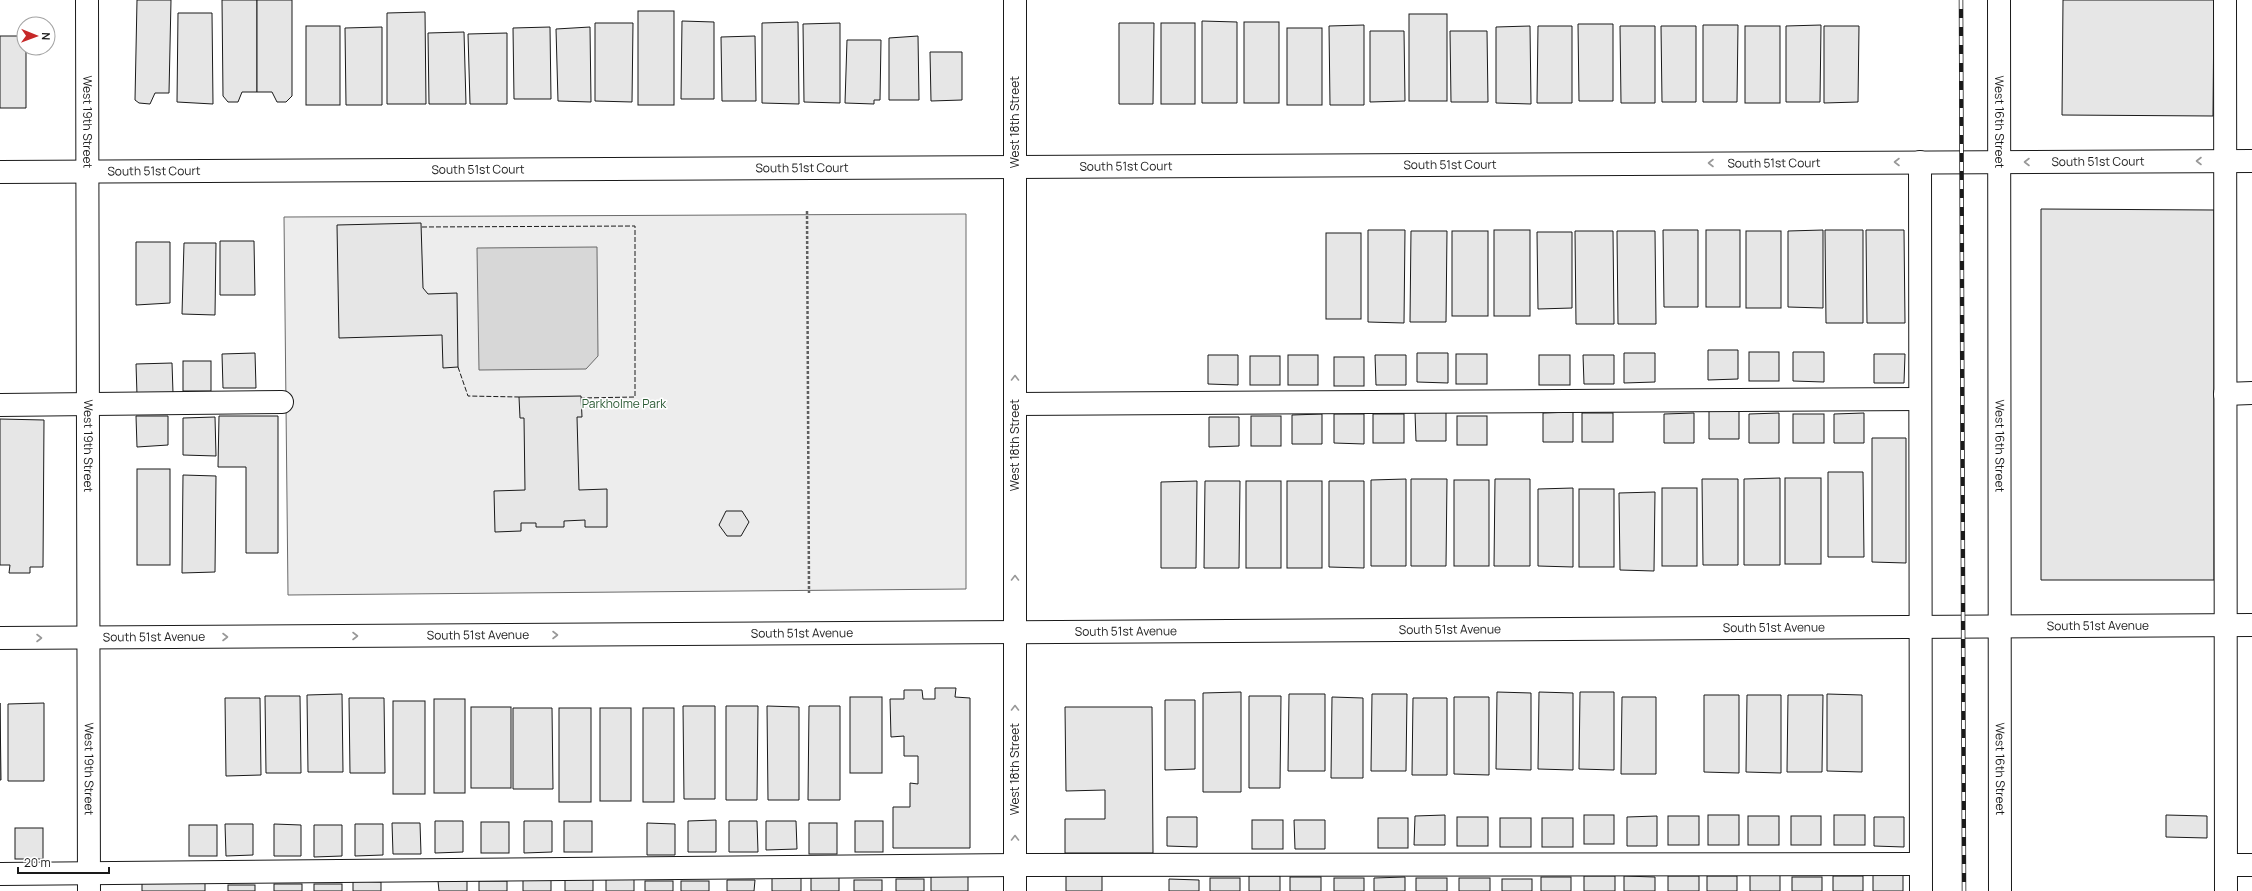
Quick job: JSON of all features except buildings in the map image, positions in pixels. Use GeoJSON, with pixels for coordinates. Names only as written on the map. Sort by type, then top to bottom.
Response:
{"type":"FeatureCollection","features":[{"type":"Feature","properties":{"kind":"street","name":"West 19th Street"},"geometry":{"type":"LineString","coordinates":[[87,0],[89,882]]}},
{"type":"Feature","properties":{"kind":"street","name":"West 18th Street"},"geometry":{"type":"LineString","coordinates":[[1015,0],[1015,891]]}},
{"type":"Feature","properties":{"kind":"street","name":"West 16th Street"},"geometry":{"type":"LineString","coordinates":[[1999,0],[2000,891]]}},
{"type":"Feature","properties":{"kind":"street"},"geometry":{"type":"LineString","coordinates":[[2225,0],[2226,891]]}},
{"type":"Feature","properties":{"kind":"street","name":"South 51st Court"},"geometry":{"type":"LineString","coordinates":[[0,172],[2252,160]]}},
{"type":"Feature","properties":{"kind":"street"},"geometry":{"type":"LineString","coordinates":[[1920,162],[1921,891]]}},
{"type":"Feature","properties":{"kind":"street"},"geometry":{"type":"LineString","coordinates":[[2225,394],[2252,393]]}},
{"type":"Feature","properties":{"kind":"street"},"geometry":{"type":"LineString","coordinates":[[1015,404],[1920,399]]}},
{"type":"Feature","properties":{"kind":"street"},"geometry":{"type":"LineString","coordinates":[[0,405],[282,402]]}},
{"type":"Feature","properties":{"kind":"street","name":"South 51st Avenue"},"geometry":{"type":"LineString","coordinates":[[0,638],[2252,625]]}},
{"type":"Feature","properties":{"kind":"street"},"geometry":{"type":"LineString","coordinates":[[0,874],[89,882],[1015,865],[1921,864]]}},
{"type":"Feature","properties":{"kind":"street"},"geometry":{"type":"LineString","coordinates":[[2226,865],[2252,865]]}},
{"type":"Feature","properties":{"kind":"path"},"geometry":{"type":"LineString","coordinates":[[807,211],[809,593]]}},
{"type":"Feature","properties":{"kind":"shaded area","name":"Parkholme Park"},"geometry":{"type":"Polygon","coordinates":[[[966,214],[966,589],[288,595],[284,217],[966,214]]]}},
{"type":"Feature","properties":{"kind":"shaded area"},"geometry":{"type":"Polygon","coordinates":[[[597,247],[598,356],[586,369],[479,370],[477,248],[597,247]]]}},
{"type":"Feature","properties":{"kind":"railway"},"geometry":{"type":"LineString","coordinates":[[1961,0],[1964,891]]}},
{"type":"Feature","properties":{"kind":"fence"},"geometry":{"type":"LineString","coordinates":[[422,227],[635,226],[635,397],[581,398]]}},
{"type":"Feature","properties":{"kind":"fence"},"geometry":{"type":"LineString","coordinates":[[458,367],[468,396],[519,397]]}}]}
